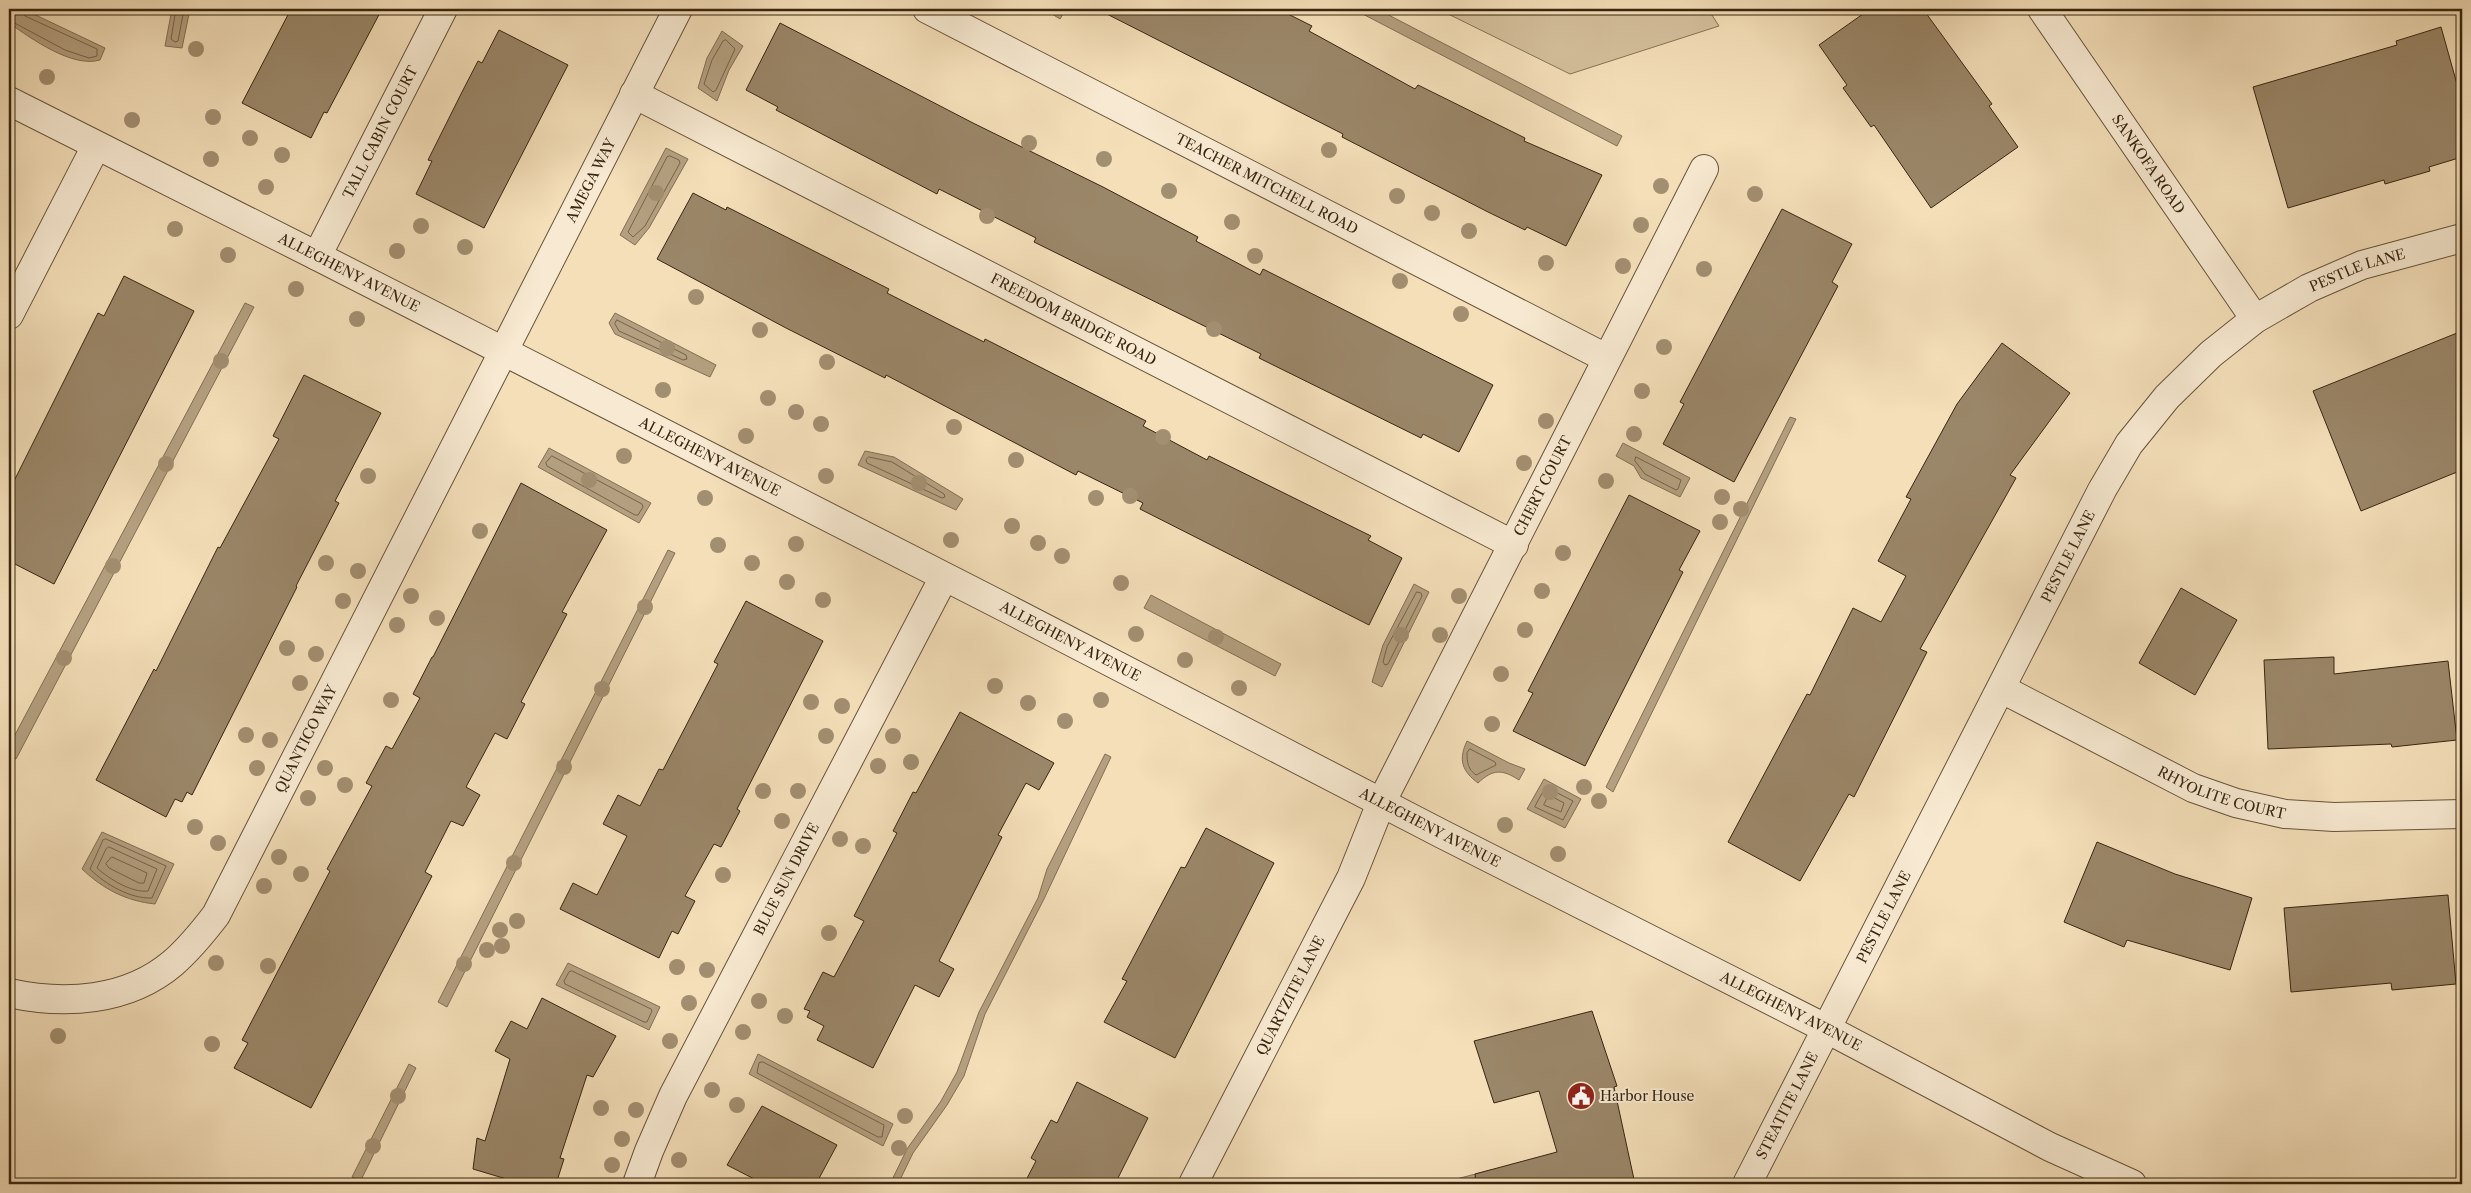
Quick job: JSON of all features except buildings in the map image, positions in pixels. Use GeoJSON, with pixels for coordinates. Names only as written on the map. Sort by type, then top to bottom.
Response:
{"type":"FeatureCollection","features":[{"type":"Feature","properties":{"kind":"street","name":"TALL CABIN COURT"},"geometry":{"type":"LineString","coordinates":[[317,256],[443,9]]}},
{"type":"Feature","properties":{"kind":"street","name":"AMEGA WAY"},"geometry":{"type":"LineString","coordinates":[[504,352],[678,9]]}},
{"type":"Feature","properties":{"kind":"street","name":"TEACHER MITCHELL ROAD"},"geometry":{"type":"LineString","coordinates":[[927,9],[1606,358]]}},
{"type":"Feature","properties":{"kind":"street","name":"SANKOFA ROAD"},"geometry":{"type":"LineString","coordinates":[[2042,9],[2255,318]]}},
{"type":"Feature","properties":{"kind":"street","name":"FREEDOM BRIDGE ROAD"},"geometry":{"type":"LineString","coordinates":[[634,94],[1514,545]]}},
{"type":"Feature","properties":{"kind":"street","name":"ALLEGHENY AVENUE"},"geometry":{"type":"LineString","coordinates":[[9,101],[317,256],[1381,803],[1827,1029],[2050,1147],[2132,1184]]}},
{"type":"Feature","properties":{"kind":"street"},"geometry":{"type":"LineString","coordinates":[[9,314],[96,146]]}},
{"type":"Feature","properties":{"kind":"street","name":"CHERT COURT"},"geometry":{"type":"LineString","coordinates":[[1381,803],[1514,545],[1606,358],[1704,169]]}},
{"type":"Feature","properties":{"kind":"street","name":"PESTLE LANE"},"geometry":{"type":"LineString","coordinates":[[1827,1029],[2102,490],[2129,444],[2167,397],[2210,354],[2255,318],[2309,288],[2362,265],[2462,238]]}},
{"type":"Feature","properties":{"kind":"street","name":"QUANTICO WAY"},"geometry":{"type":"LineString","coordinates":[[9,993],[44,1000],[79,1000],[111,994],[142,982],[171,965],[196,941],[216,915],[504,352]]}},
{"type":"Feature","properties":{"kind":"street","name":"BLUE SUN DRIVE"},"geometry":{"type":"LineString","coordinates":[[637,1184],[673,1096],[944,577]]}},
{"type":"Feature","properties":{"kind":"street","name":"RHYOLITE COURT"},"geometry":{"type":"LineString","coordinates":[[2002,689],[2193,788],[2236,803],[2285,814],[2324,817],[2462,814]]}},
{"type":"Feature","properties":{"kind":"street","name":"QUARTZITE LANE"},"geometry":{"type":"LineString","coordinates":[[1193,1184],[1351,878],[1381,803]]}},
{"type":"Feature","properties":{"kind":"street","name":"STEATITE LANE"},"geometry":{"type":"LineString","coordinates":[[1747,1184],[1827,1029]]}},
{"type":"Feature","properties":{"kind":"shaded area"},"geometry":{"type":"Polygon","coordinates":[[[1438,9],[1708,9],[1719,26],[1570,74],[1438,9]]]}},
{"type":"Feature","properties":{"kind":"water"},"geometry":{"type":"Polygon","coordinates":[[[10,9],[23,9],[105,48],[100,60],[77,60],[41,44],[9,23],[10,9]]]}},
{"type":"Feature","properties":{"kind":"water"},"geometry":{"type":"Polygon","coordinates":[[[172,9],[190,9],[182,48],[165,46],[172,9]]]}},
{"type":"Feature","properties":{"kind":"water"},"geometry":{"type":"Polygon","coordinates":[[[1044,9],[1066,9],[1060,19],[1044,9]]]}},
{"type":"Feature","properties":{"kind":"water"},"geometry":{"type":"Polygon","coordinates":[[[1353,9],[1377,9],[1622,136],[1617,146],[1353,9]]]}},
{"type":"Feature","properties":{"kind":"water"},"geometry":{"type":"Polygon","coordinates":[[[722,31],[743,46],[729,70],[717,101],[698,88],[707,58],[722,31]]]}},
{"type":"Feature","properties":{"kind":"water"},"geometry":{"type":"Polygon","coordinates":[[[666,148],[688,159],[649,228],[635,245],[620,235],[666,148]]]}},
{"type":"Feature","properties":{"kind":"water"},"geometry":{"type":"Polygon","coordinates":[[[245,303],[254,307],[16,759],[9,756],[9,746],[245,303]]]}},
{"type":"Feature","properties":{"kind":"water"},"geometry":{"type":"Polygon","coordinates":[[[615,313],[716,365],[710,377],[615,334],[609,323],[615,313]]]}},
{"type":"Feature","properties":{"kind":"water"},"geometry":{"type":"Polygon","coordinates":[[[1790,417],[1796,419],[1613,792],[1606,787],[1790,417]]]}},
{"type":"Feature","properties":{"kind":"water"},"geometry":{"type":"Polygon","coordinates":[[[1623,443],[1690,478],[1680,497],[1641,478],[1634,466],[1616,456],[1623,443]]]}},
{"type":"Feature","properties":{"kind":"water"},"geometry":{"type":"Polygon","coordinates":[[[549,448],[651,503],[639,523],[538,467],[549,448]]]}},
{"type":"Feature","properties":{"kind":"water"},"geometry":{"type":"Polygon","coordinates":[[[865,451],[894,457],[963,499],[956,510],[858,465],[865,451]]]}},
{"type":"Feature","properties":{"kind":"water"},"geometry":{"type":"Polygon","coordinates":[[[668,550],[675,553],[447,1007],[438,1002],[668,550]]]}},
{"type":"Feature","properties":{"kind":"water"},"geometry":{"type":"Polygon","coordinates":[[[1414,584],[1429,592],[1382,687],[1372,682],[1383,645],[1414,584]]]}},
{"type":"Feature","properties":{"kind":"water"},"geometry":{"type":"Polygon","coordinates":[[[1151,595],[1281,664],[1275,676],[1144,608],[1151,595]]]}},
{"type":"Feature","properties":{"kind":"water"},"geometry":{"type":"Polygon","coordinates":[[[1467,741],[1509,763],[1525,769],[1519,780],[1503,772],[1498,772],[1488,775],[1478,783],[1468,774],[1463,765],[1462,759],[1467,741]]]}},
{"type":"Feature","properties":{"kind":"water"},"geometry":{"type":"Polygon","coordinates":[[[1105,754],[1111,757],[1044,899],[985,1014],[964,1076],[947,1105],[913,1153],[898,1184],[890,1184],[907,1149],[941,1101],[957,1072],[979,1012],[1038,898],[1047,869],[1105,754]]]}},
{"type":"Feature","properties":{"kind":"water"},"geometry":{"type":"Polygon","coordinates":[[[1544,779],[1581,799],[1565,828],[1527,809],[1544,779]]]}},
{"type":"Feature","properties":{"kind":"water"},"geometry":{"type":"Polygon","coordinates":[[[102,832],[174,864],[155,904],[134,900],[116,893],[82,869],[102,832]]]}},
{"type":"Feature","properties":{"kind":"water"},"geometry":{"type":"Polygon","coordinates":[[[568,963],[660,1007],[649,1030],[556,985],[568,963]]]}},
{"type":"Feature","properties":{"kind":"water"},"geometry":{"type":"Polygon","coordinates":[[[758,1054],[893,1124],[883,1146],[749,1074],[758,1054]]]}},
{"type":"Feature","properties":{"kind":"water"},"geometry":{"type":"Polygon","coordinates":[[[409,1064],[416,1068],[361,1180],[352,1177],[409,1064]]]}},
{"type":"Feature","properties":{"kind":"water"},"geometry":{"type":"Polygon","coordinates":[[[1491,1170],[1494,1184],[1437,1184],[1491,1170]]]}},
{"type":"Feature","properties":{"kind":"place","name":"Harbor House"},"geometry":{"type":"Point","coordinates":[1581,1096]}}]}
